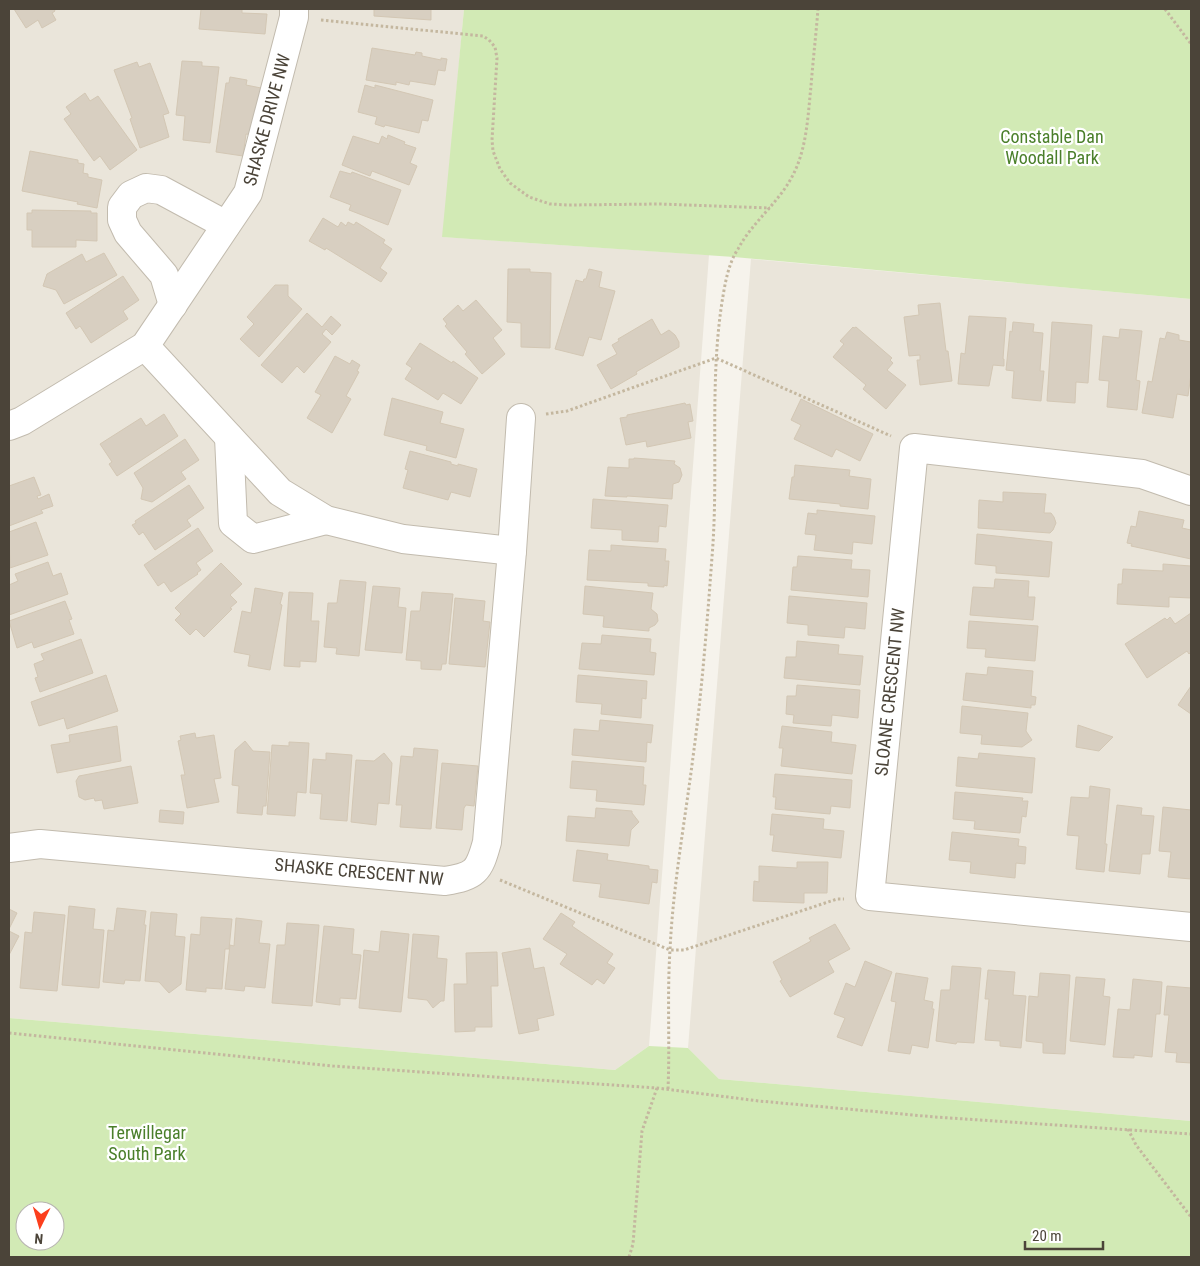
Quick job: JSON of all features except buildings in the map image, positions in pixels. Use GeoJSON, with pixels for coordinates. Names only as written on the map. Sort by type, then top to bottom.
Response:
{"type":"FeatureCollection","features":[{"type":"Feature","properties":{"kind":"street","name":"SHASKE DRIVE NW"},"geometry":{"type":"LineString","coordinates":[[9,426],[22,421],[145,346],[248,193],[294,13]]}},
{"type":"Feature","properties":{"kind":"street"},"geometry":{"type":"LineString","coordinates":[[172,305],[164,275],[128,233],[122,220],[122,207],[131,195],[146,188],[162,190],[226,225]]}},
{"type":"Feature","properties":{"kind":"street"},"geometry":{"type":"LineString","coordinates":[[145,346],[280,492],[326,520],[403,539],[512,551]]}},
{"type":"Feature","properties":{"kind":"street"},"geometry":{"type":"LineString","coordinates":[[476,870],[483,856],[486,842],[512,551],[521,418]]}},
{"type":"Feature","properties":{"kind":"street"},"geometry":{"type":"LineString","coordinates":[[229,437],[233,523],[253,539],[326,520]]}},
{"type":"Feature","properties":{"kind":"street"},"geometry":{"type":"LineString","coordinates":[[914,448],[1142,474],[1191,491]]}},
{"type":"Feature","properties":{"kind":"street","name":"SLOANE CRESCENT NW"},"geometry":{"type":"LineString","coordinates":[[870,896],[914,448]]}},
{"type":"Feature","properties":{"kind":"street","name":"SHASKE CRESCENT NW"},"geometry":{"type":"LineString","coordinates":[[9,848],[40,844],[445,881],[465,878],[476,870]]}},
{"type":"Feature","properties":{"kind":"street"},"geometry":{"type":"LineString","coordinates":[[870,896],[1191,927]]}},
{"type":"Feature","properties":{"kind":"path"},"geometry":{"type":"LineString","coordinates":[[668,1089],[670,950],[675,894],[700,707],[714,529],[716,358],[727,276],[736,250],[783,192],[802,154],[809,109],[818,9]]}},
{"type":"Feature","properties":{"kind":"path"},"geometry":{"type":"LineString","coordinates":[[1165,9],[1191,44]]}},
{"type":"Feature","properties":{"kind":"path"},"geometry":{"type":"LineString","coordinates":[[294,13],[483,36],[489,40],[495,47],[498,69],[492,134],[493,151],[500,169],[510,183],[529,197],[550,204],[568,205],[660,204],[771,208]]}},
{"type":"Feature","properties":{"kind":"path"},"geometry":{"type":"LineString","coordinates":[[521,418],[567,411],[716,358],[879,429],[914,448]]}},
{"type":"Feature","properties":{"kind":"path"},"geometry":{"type":"LineString","coordinates":[[476,870],[670,950],[684,950],[836,899],[870,896]]}},
{"type":"Feature","properties":{"kind":"path"},"geometry":{"type":"LineString","coordinates":[[9,1033],[333,1066],[657,1088],[760,1102],[935,1117],[1191,1134]]}},
{"type":"Feature","properties":{"kind":"path"},"geometry":{"type":"LineString","coordinates":[[629,1257],[633,1244],[642,1131],[657,1088]]}},
{"type":"Feature","properties":{"kind":"path"},"geometry":{"type":"LineString","coordinates":[[1128,1129],[1136,1145],[1191,1217]]}},
{"type":"Feature","properties":{"kind":"shaded area"},"geometry":{"type":"Polygon","coordinates":[[[9,9],[464,9],[443,237],[709,255],[649,1046],[615,1070],[9,1018],[9,9]]]}},
{"type":"Feature","properties":{"kind":"shaded area"},"geometry":{"type":"Polygon","coordinates":[[[751,259],[1191,299],[1191,1121],[719,1079],[688,1048],[751,259]]]}},
{"type":"Feature","properties":{"kind":"green space","name":"Constable Dan Woodall Park"},"geometry":{"type":"Polygon","coordinates":[[[464,9],[1191,9],[1191,299],[734,257],[442,237],[464,9]]]}},
{"type":"Feature","properties":{"kind":"green space","name":"Terwillegar South Park"},"geometry":{"type":"Polygon","coordinates":[[[9,1018],[615,1070],[649,1046],[688,1048],[719,1079],[1191,1121],[1191,1257],[9,1257],[9,1018]]]}}]}
